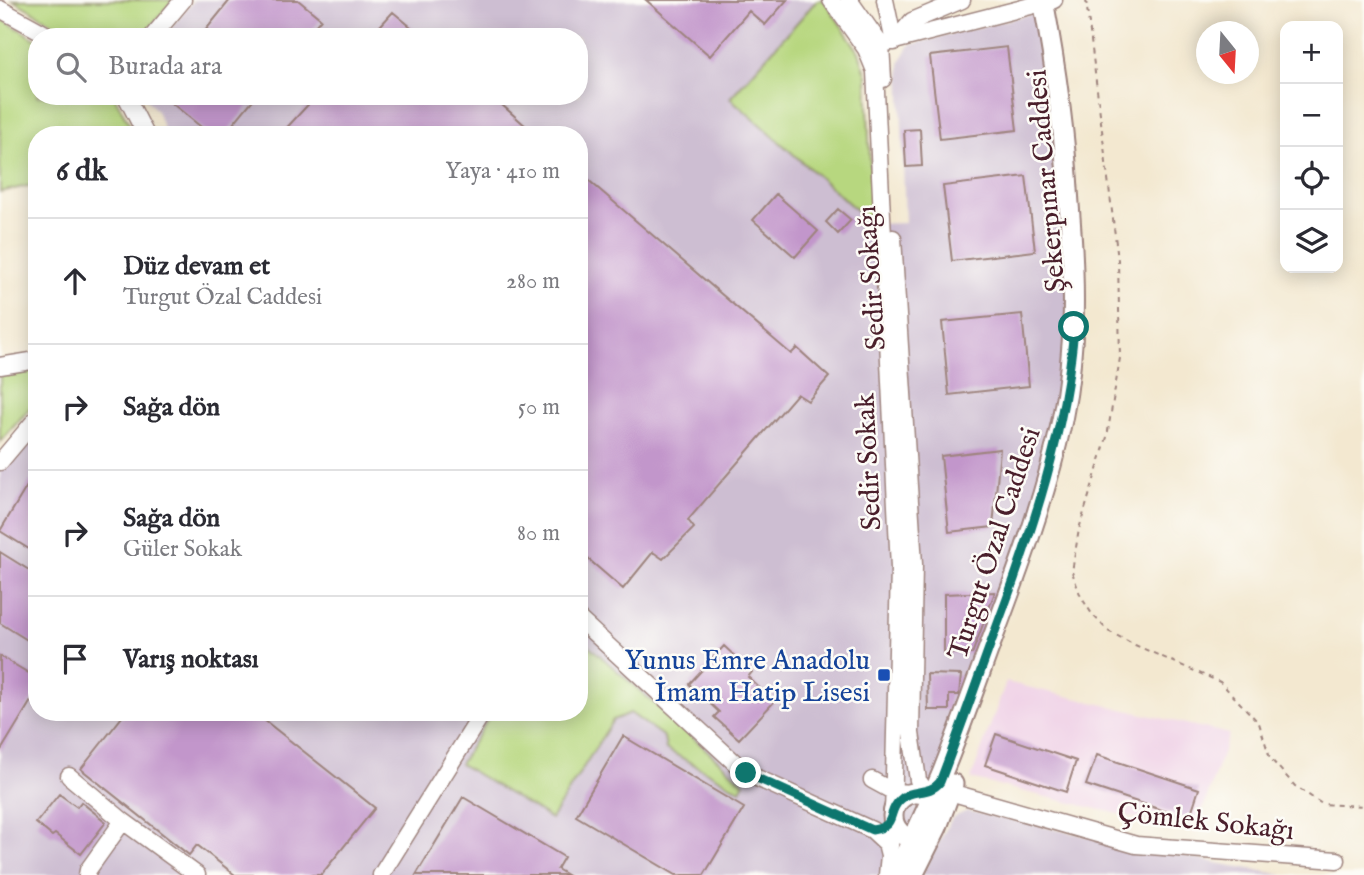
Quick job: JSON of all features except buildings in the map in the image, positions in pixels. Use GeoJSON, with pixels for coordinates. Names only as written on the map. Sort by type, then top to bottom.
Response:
{"type":"FeatureCollection","features":[{"type":"Feature","properties":{"kind":"main road","name":"Turgut Özal Caddesi"},"geometry":{"type":"LineString","coordinates":[[894,875],[902,832],[955,741],[1031,532],[1062,419],[1072,350],[1074,295],[1068,184],[1049,1]]}},
{"type":"Feature","properties":{"kind":"main road","name":"Şekerpınar Caddesi"},"geometry":{"type":"LineString","coordinates":[[925,793],[1046,524],[1072,429],[1081,373],[1085,294],[1077,170],[1049,1]]}},
{"type":"Feature","properties":{"kind":"main road"},"geometry":{"type":"LineString","coordinates":[[913,875],[937,827],[939,813],[925,793],[907,795],[897,803],[902,832],[928,836],[937,827]]}},
{"type":"Feature","properties":{"kind":"street"},"geometry":{"type":"LineString","coordinates":[[160,28],[183,0]]}},
{"type":"Feature","properties":{"kind":"street"},"geometry":{"type":"LineString","coordinates":[[831,0],[880,45]]}},
{"type":"Feature","properties":{"kind":"street"},"geometry":{"type":"LineString","coordinates":[[849,0],[880,45]]}},
{"type":"Feature","properties":{"kind":"street"},"geometry":{"type":"LineString","coordinates":[[880,45],[885,0]]}},
{"type":"Feature","properties":{"kind":"street"},"geometry":{"type":"LineString","coordinates":[[880,45],[912,21],[960,1]]}},
{"type":"Feature","properties":{"kind":"street"},"geometry":{"type":"LineString","coordinates":[[880,45],[1049,1]]}},
{"type":"Feature","properties":{"kind":"street"},"geometry":{"type":"LineString","coordinates":[[0,9],[35,28]]}},
{"type":"Feature","properties":{"kind":"street","name":"Sedir Sokağı"},"geometry":{"type":"LineString","coordinates":[[880,45],[914,564],[911,733],[918,780],[925,793]]}},
{"type":"Feature","properties":{"kind":"street","name":"Sedir Sokak"},"geometry":{"type":"LineString","coordinates":[[880,45],[874,71],[899,568],[925,793]]}},
{"type":"Feature","properties":{"kind":"street"},"geometry":{"type":"LineString","coordinates":[[131,105],[141,126]]}},
{"type":"Feature","properties":{"kind":"street"},"geometry":{"type":"LineString","coordinates":[[0,366],[28,361]]}},
{"type":"Feature","properties":{"kind":"street"},"geometry":{"type":"LineString","coordinates":[[0,462],[28,429]]}},
{"type":"Feature","properties":{"kind":"street"},"geometry":{"type":"LineString","coordinates":[[588,627],[746,773],[872,830],[886,843],[889,856],[887,875]]}},
{"type":"Feature","properties":{"kind":"street"},"geometry":{"type":"LineString","coordinates":[[381,875],[477,721]]}},
{"type":"Feature","properties":{"kind":"street"},"geometry":{"type":"LineString","coordinates":[[911,733],[919,758],[928,765],[946,758],[955,741]]}},
{"type":"Feature","properties":{"kind":"street"},"geometry":{"type":"LineString","coordinates":[[69,776],[123,821],[197,875]]}},
{"type":"Feature","properties":{"kind":"street","name":"Çömlek Sokağı"},"geometry":{"type":"LineString","coordinates":[[872,780],[1136,845],[1337,860]]}},
{"type":"Feature","properties":{"kind":"street"},"geometry":{"type":"LineString","coordinates":[[88,875],[88,870],[123,821]]}},
{"type":"Feature","properties":{"kind":"street"},"geometry":{"type":"LineString","coordinates":[[872,830],[888,824],[902,832],[889,856]]}},
{"type":"Feature","properties":{"kind":"path"},"geometry":{"type":"LineString","coordinates":[[1086,0],[1118,260],[1120,358],[1107,438],[1079,529],[1072,572],[1081,597],[1108,631],[1220,682],[1259,723],[1270,758],[1295,786],[1322,804],[1364,806]]}},
{"type":"Feature","properties":{"kind":"shaded area"},"geometry":{"type":"Polygon","coordinates":[[[194,0],[817,0],[730,99],[872,224],[905,223],[900,62],[910,45],[1042,11],[1073,171],[1062,443],[903,875],[0,875],[0,464],[5,468],[28,441],[28,721],[588,721],[588,126],[163,126],[157,111],[151,105],[588,105],[588,28],[171,28],[194,0]]]}},
{"type":"Feature","properties":{"kind":"shaded area"},"geometry":{"type":"Polygon","coordinates":[[[1006,682],[1229,734],[1195,832],[971,779],[1006,682]]]}},
{"type":"Feature","properties":{"kind":"shaded area"},"geometry":{"type":"Polygon","coordinates":[[[967,811],[1284,875],[921,875],[952,818],[967,811]]]}},
{"type":"Feature","properties":{"kind":"green space"},"geometry":{"type":"Polygon","coordinates":[[[13,0],[173,0],[150,28],[61,28],[13,0]]]}},
{"type":"Feature","properties":{"kind":"green space"},"geometry":{"type":"Polygon","coordinates":[[[817,0],[824,0],[859,52],[867,76],[872,224],[730,98],[817,0]]]}},
{"type":"Feature","properties":{"kind":"green space"},"geometry":{"type":"Polygon","coordinates":[[[0,18],[28,35],[28,105],[119,105],[130,126],[28,126],[28,186],[0,192],[0,18]]]}},
{"type":"Feature","properties":{"kind":"green space"},"geometry":{"type":"Polygon","coordinates":[[[28,371],[28,410],[0,442],[0,375],[28,371]]]}},
{"type":"Feature","properties":{"kind":"green space"},"geometry":{"type":"Polygon","coordinates":[[[588,645],[744,783],[740,790],[666,749],[664,737],[630,713],[613,720],[551,819],[460,764],[486,721],[588,721],[588,645]]]}},
{"type":"Feature","properties":{"kind":"place","name":"Yunus Emre Anadolu İmam Hatip Lisesi"},"geometry":{"type":"Point","coordinates":[884,675]}},
{"type":"Feature","properties":{"kind":"route"},"geometry":{"type":"LineString","coordinates":[[746,773],[872,830],[888,824],[901,798],[929,791],[940,782],[1042,496],[1062,419],[1074,327]]}}]}
